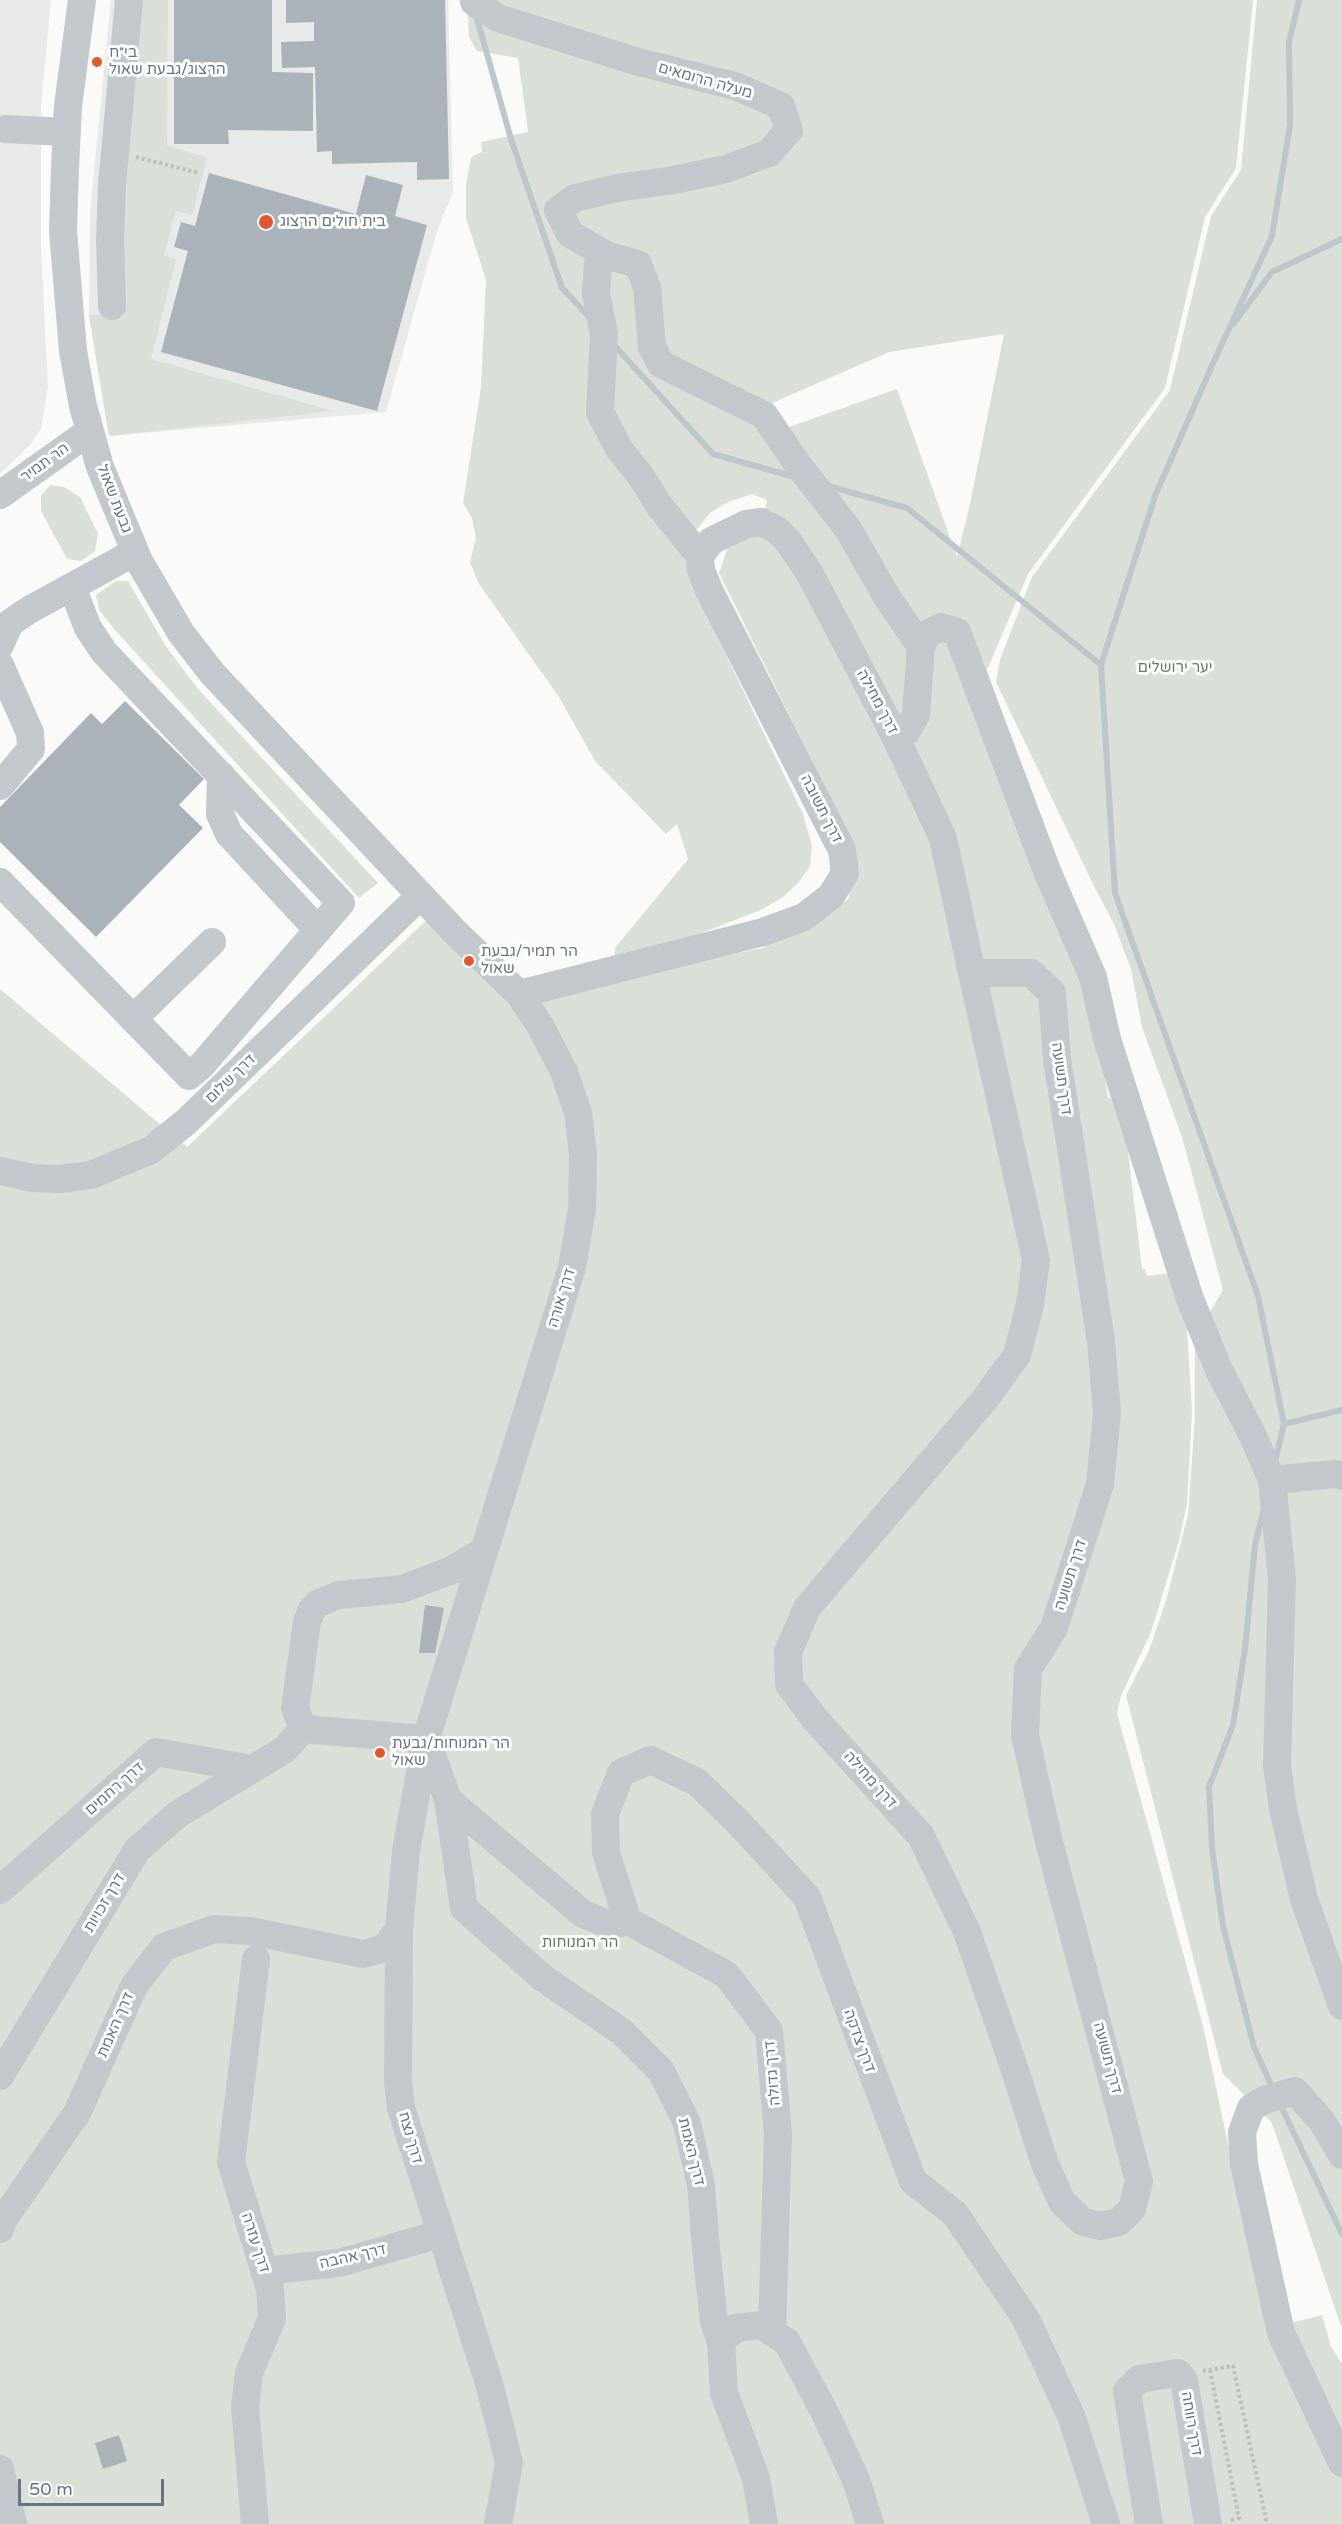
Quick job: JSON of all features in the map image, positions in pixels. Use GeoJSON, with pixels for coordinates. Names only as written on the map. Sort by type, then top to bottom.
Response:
{"type":"FeatureCollection","features":[{"type":"Feature","properties":{"kind":"street","name":"גבעת שאול"},"geometry":{"type":"LineString","coordinates":[[82,0],[66,132],[63,231],[73,351],[100,467],[135,552],[159,598],[181,633],[212,673],[420,896]]}},
{"type":"Feature","properties":{"kind":"street"},"geometry":{"type":"LineString","coordinates":[[112,306],[110,240],[112,185],[129,0]]}},
{"type":"Feature","properties":{"kind":"street","name":"מעלה הרומאים"},"geometry":{"type":"LineString","coordinates":[[475,0],[498,18],[635,62],[735,86],[781,106],[789,130],[769,153],[726,169],[674,180],[617,188],[575,198],[558,210],[570,234],[608,256]]}},
{"type":"Feature","properties":{"kind":"street"},"geometry":{"type":"LineString","coordinates":[[5,129],[66,132]]}},
{"type":"Feature","properties":{"kind":"street"},"geometry":{"type":"LineString","coordinates":[[700,556],[661,508],[640,475],[619,449],[600,412],[604,334],[596,294],[598,265],[608,256],[638,264],[647,287],[652,347],[661,364],[764,416],[848,529],[887,597],[921,647]]}},
{"type":"Feature","properties":{"kind":"street","name":"הר תמיר"},"geometry":{"type":"LineString","coordinates":[[0,495],[90,431]]}},
{"type":"Feature","properties":{"kind":"street","name":"דרך מחילה"},"geometry":{"type":"LineString","coordinates":[[700,556],[711,541],[746,524],[762,522],[777,530],[788,541],[810,574],[894,734],[943,838],[1036,1260],[1030,1304],[1017,1355],[985,1399],[807,1608],[788,1652],[789,1684],[814,1719],[921,1836],[967,1932],[1045,2164],[1062,2202],[1083,2222],[1101,2226],[1119,2222]]}},
{"type":"Feature","properties":{"kind":"street"},"geometry":{"type":"LineString","coordinates":[[0,645],[10,623],[29,610],[135,552]]}},
{"type":"Feature","properties":{"kind":"street","name":"דרך תשובה"},"geometry":{"type":"LineString","coordinates":[[519,994],[763,932],[804,917],[831,896],[845,873],[842,850],[709,590],[700,570],[700,556]]}},
{"type":"Feature","properties":{"kind":"street"},"geometry":{"type":"LineString","coordinates":[[0,882],[189,1076],[201,1066],[341,903],[104,652],[88,628],[72,587]]}},
{"type":"Feature","properties":{"kind":"street"},"geometry":{"type":"LineString","coordinates":[[894,734],[906,732],[916,715],[921,647],[927,634],[940,627],[957,632],[1047,871],[1093,977],[1107,1040],[1190,1299],[1219,1370],[1253,1436],[1272,1480],[1282,1580],[1278,1766],[1283,1809],[1307,1909],[1342,2006]]}},
{"type":"Feature","properties":{"kind":"street"},"geometry":{"type":"LineString","coordinates":[[0,665],[30,733],[31,749],[0,786]]}},
{"type":"Feature","properties":{"kind":"street","name":"דרך אורה"},"geometry":{"type":"LineString","coordinates":[[420,896],[519,994],[541,1027],[564,1072],[578,1112],[583,1155],[582,1209],[572,1267],[426,1739]]}},
{"type":"Feature","properties":{"kind":"street","name":"דרך שלום"},"geometry":{"type":"LineString","coordinates":[[0,1171],[33,1178],[59,1179],[91,1175],[151,1150],[186,1122],[420,896]]}},
{"type":"Feature","properties":{"kind":"street"},"geometry":{"type":"LineString","coordinates":[[133,1019],[212,942]]}},
{"type":"Feature","properties":{"kind":"street","name":"דרך תשועה"},"geometry":{"type":"LineString","coordinates":[[972,973],[1031,973],[1052,993],[1057,1059],[1101,1341],[1107,1413],[1100,1484],[1054,1628],[1028,1669],[1024,1735],[1048,1838],[1139,2181],[1132,2209],[1119,2222]]}},
{"type":"Feature","properties":{"kind":"street"},"geometry":{"type":"LineString","coordinates":[[1272,1480],[1335,1474],[1342,1476]]}},
{"type":"Feature","properties":{"kind":"street"},"geometry":{"type":"LineString","coordinates":[[426,1739],[303,1729],[296,1708],[307,1622],[311,1611],[317,1604],[338,1595],[402,1589],[452,1570],[482,1552]]}},
{"type":"Feature","properties":{"kind":"street","name":"דרך זכויות"},"geometry":{"type":"LineString","coordinates":[[0,2076],[137,1850],[178,1814],[284,1750],[303,1729]]}},
{"type":"Feature","properties":{"kind":"street","name":"דרך גדולה"},"geometry":{"type":"LineString","coordinates":[[426,1739],[448,1800],[583,1914],[611,1925],[628,1921],[727,1975],[769,2031],[778,2134],[772,2332]]}},
{"type":"Feature","properties":{"kind":"street","name":"דרך נצח"},"geometry":{"type":"LineString","coordinates":[[426,1739],[406,1851],[399,1929],[398,2080],[401,2108],[489,2383],[509,2463],[498,2524]]}},
{"type":"Feature","properties":{"kind":"street","name":"דרך רחמים"},"geometry":{"type":"LineString","coordinates":[[0,1890],[156,1752],[252,1769]]}},
{"type":"Feature","properties":{"kind":"street","name":"דרך צדקה"},"geometry":{"type":"LineString","coordinates":[[628,1921],[606,1853],[605,1814],[621,1773],[650,1760],[697,1782],[738,1822],[807,1898],[913,2181],[955,2214],[1026,2319],[1072,2418],[1106,2524]]}},
{"type":"Feature","properties":{"kind":"street","name":"דרך האמת"},"geometry":{"type":"LineString","coordinates":[[448,1800],[464,1908],[543,1978],[622,2032],[661,2071],[687,2123],[701,2185],[714,2321],[728,2336],[724,2393],[756,2478],[764,2524]]}},
{"type":"Feature","properties":{"kind":"street","name":"דרך האמת"},"geometry":{"type":"LineString","coordinates":[[0,2229],[3,2220],[77,2113],[134,1986],[164,1947],[214,1929],[250,1931],[363,1954],[385,1948],[399,1929]]}},
{"type":"Feature","properties":{"kind":"street","name":"דרך עזרה"},"geometry":{"type":"LineString","coordinates":[[255,2524],[245,2407],[249,2373],[272,2318],[270,2289],[231,2162],[256,1959]]}},
{"type":"Feature","properties":{"kind":"street"},"geometry":{"type":"LineString","coordinates":[[1342,2155],[1321,2120],[1295,2091],[1264,2100],[1251,2108],[1242,2132],[1244,2163],[1281,2333],[1342,2463]]}},
{"type":"Feature","properties":{"kind":"street","name":"דרך אהבה"},"geometry":{"type":"LineString","coordinates":[[264,2271],[339,2263],[440,2234]]}},
{"type":"Feature","properties":{"kind":"street"},"geometry":{"type":"LineString","coordinates":[[728,2336],[761,2325],[787,2342],[825,2413],[856,2480],[870,2524]]}},
{"type":"Feature","properties":{"kind":"street","name":"דרך רווחה"},"geometry":{"type":"LineString","coordinates":[[1149,2524],[1126,2391],[1139,2379],[1178,2373],[1184,2380],[1219,2522]]}},
{"type":"Feature","properties":{"kind":"street"},"geometry":{"type":"LineString","coordinates":[[0,2469],[13,2524]]}},
{"type":"Feature","properties":{"kind":"path"},"geometry":{"type":"LineString","coordinates":[[1219,2522],[1239,2518],[1210,2370],[1233,2366],[1267,2524]]}},
{"type":"Feature","properties":{"kind":"shaded area"},"geometry":{"type":"Polygon","coordinates":[[[0,0],[51,0],[41,107],[41,247],[48,387],[41,429],[29,446],[0,474],[0,0]]]}},
{"type":"Feature","properties":{"kind":"shaded area","name":"בית חולים הרצוג"},"geometry":{"type":"Polygon","coordinates":[[[111,0],[448,0],[453,192],[437,231],[386,412],[109,436],[89,315],[90,212],[111,0]]]}},
{"type":"Feature","properties":{"kind":"green space"},"geometry":{"type":"Polygon","coordinates":[[[139,0],[168,0],[167,145],[207,158],[192,215],[176,211],[164,255],[176,260],[151,359],[333,411],[109,436],[89,315],[123,315],[121,217],[139,0]]]}},
{"type":"Feature","properties":{"kind":"green space","name":"הר המנוחות"},"geometry":{"type":"Polygon","coordinates":[[[467,0],[1253,0],[1236,168],[1205,217],[1165,388],[1028,574],[987,670],[1012,784],[1093,989],[1108,1098],[1122,1100],[1142,1269],[1145,1269],[1147,1276],[1177,1272],[1186,1312],[1192,1412],[1187,1503],[1179,1541],[1151,1632],[1121,1696],[1117,1713],[1203,2026],[1243,2215],[1275,2327],[1322,2315],[1331,2347],[1342,2364],[1342,2524],[0,2524],[0,989],[187,1147],[436,911],[537,994],[762,948],[830,913],[849,898],[855,848],[719,573],[729,544],[760,529],[767,500],[752,494],[728,502],[710,513],[692,536],[694,589],[803,814],[812,846],[810,866],[799,882],[783,897],[763,909],[658,950],[614,963],[615,948],[688,859],[677,824],[666,834],[595,761],[559,697],[479,584],[470,562],[476,538],[472,518],[463,503],[481,387],[486,280],[466,218],[466,185],[471,157],[482,152],[481,142],[528,132],[518,58],[477,51],[469,37],[467,0]],[[1004,334],[889,352],[770,404],[786,428],[897,389],[957,557],[1004,334]]]}},
{"type":"Feature","properties":{"kind":"green space","name":"יער ירושלים"},"geometry":{"type":"Polygon","coordinates":[[[1257,0],[1342,0],[1342,2329],[1272,2123],[1223,2074],[1126,1695],[1149,1651],[1167,1597],[1188,1514],[1195,1418],[1195,1337],[1223,1290],[1182,1137],[1142,1027],[1131,969],[1114,924],[996,682],[1000,660],[1032,577],[1170,390],[1211,216],[1241,170],[1257,0]]]}},
{"type":"Feature","properties":{"kind":"green space"},"geometry":{"type":"Polygon","coordinates":[[[50,485],[64,487],[80,497],[98,534],[95,551],[81,561],[67,559],[41,511],[41,496],[50,485]]]}},
{"type":"Feature","properties":{"kind":"green space"},"geometry":{"type":"Polygon","coordinates":[[[116,581],[128,581],[165,645],[198,689],[378,883],[359,898],[115,630],[99,610],[96,595],[116,581]]]}},
{"type":"Feature","properties":{"kind":"building"},"geometry":{"type":"Polygon","coordinates":[[[174,0],[272,0],[272,72],[313,73],[313,131],[228,130],[229,144],[174,144],[174,0]]]}},
{"type":"Feature","properties":{"kind":"building"},"geometry":{"type":"Polygon","coordinates":[[[286,0],[445,0],[449,179],[417,180],[417,162],[332,164],[332,151],[317,152],[315,67],[282,68],[281,42],[314,41],[314,22],[286,23],[286,0]]]}},
{"type":"Feature","properties":{"kind":"building"},"geometry":{"type":"Polygon","coordinates":[[[209,173],[356,214],[366,175],[403,185],[395,216],[427,225],[377,411],[161,352],[188,251],[174,247],[181,222],[195,226],[209,173]]]}},
{"type":"Feature","properties":{"kind":"building"},"geometry":{"type":"Polygon","coordinates":[[[125,701],[204,779],[179,805],[203,828],[96,937],[0,842],[0,807],[91,713],[102,724],[125,701]]]}},
{"type":"Feature","properties":{"kind":"building"},"geometry":{"type":"Polygon","coordinates":[[[425,1605],[444,1608],[435,1653],[419,1653],[425,1605]]]}},
{"type":"Feature","properties":{"kind":"building"},"geometry":{"type":"Polygon","coordinates":[[[119,2435],[127,2461],[103,2469],[95,2443],[119,2435]]]}},
{"type":"Feature","properties":{"kind":"waterway"},"geometry":{"type":"LineString","coordinates":[[1275,1462],[1284,1424],[1258,1296],[1115,893],[1101,665],[1155,496],[1272,236],[1290,125],[1289,42],[1299,0]]}},
{"type":"Feature","properties":{"kind":"waterway"},"geometry":{"type":"LineString","coordinates":[[476,15],[511,139],[562,288],[591,319]]}},
{"type":"Feature","properties":{"kind":"waterway"},"geometry":{"type":"LineString","coordinates":[[1234,323],[1272,272],[1342,239]]}},
{"type":"Feature","properties":{"kind":"waterway"},"geometry":{"type":"LineString","coordinates":[[614,345],[713,454],[795,477]]}},
{"type":"Feature","properties":{"kind":"waterway"},"geometry":{"type":"LineString","coordinates":[[828,486],[907,508],[1101,665]]}},
{"type":"Feature","properties":{"kind":"waterway"},"geometry":{"type":"LineString","coordinates":[[1284,1424],[1342,1410]]}},
{"type":"Feature","properties":{"kind":"waterway"},"geometry":{"type":"LineString","coordinates":[[1263,1512],[1255,1545],[1245,1649],[1233,1725],[1209,1787],[1212,1848],[1223,1926],[1254,2047],[1273,2089]]}},
{"type":"Feature","properties":{"kind":"waterway"},"geometry":{"type":"LineString","coordinates":[[1280,2104],[1342,2234]]}},
{"type":"Feature","properties":{"kind":"place","name":"בי״ח הרצוג/גבעת שאול"},"geometry":{"type":"Point","coordinates":[97,62]}},
{"type":"Feature","properties":{"kind":"place","name":"בית חולים הרצוג"},"geometry":{"type":"Point","coordinates":[266,222]}},
{"type":"Feature","properties":{"kind":"place","name":"הר תמיר/גבעת שאול"},"geometry":{"type":"Point","coordinates":[469,961]}},
{"type":"Feature","properties":{"kind":"place","name":"הר המנוחות/גבעת שאול"},"geometry":{"type":"Point","coordinates":[380,1753]}}]}
